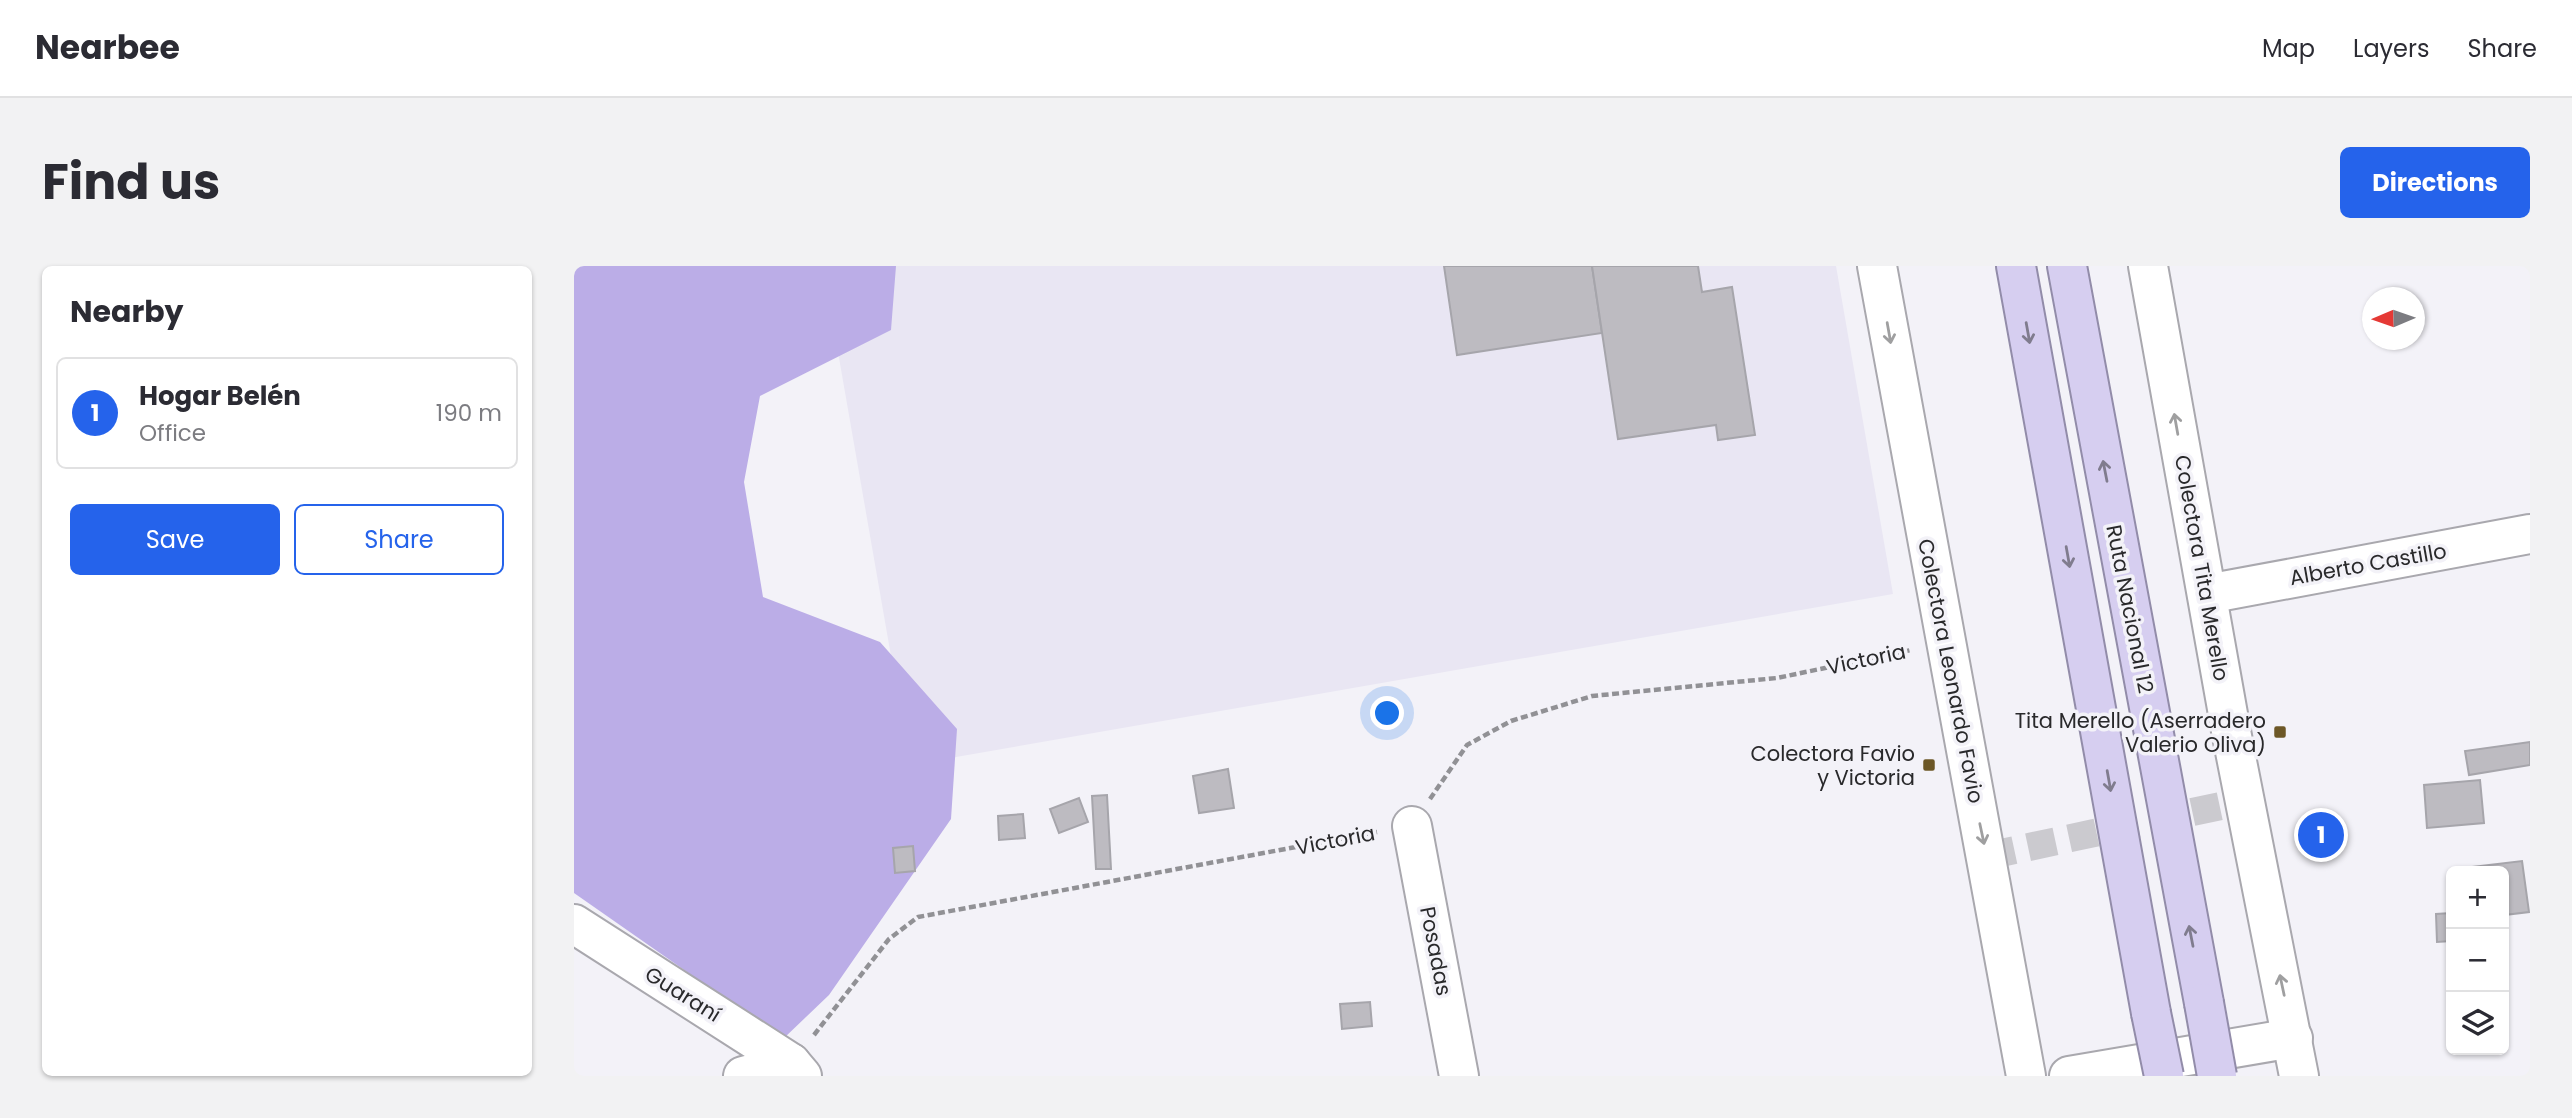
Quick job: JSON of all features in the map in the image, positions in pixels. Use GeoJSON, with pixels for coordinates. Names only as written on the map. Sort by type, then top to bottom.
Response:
{"type":"FeatureCollection","features":[{"type":"Feature","properties":{"kind":"highway"},"geometry":{"type":"LineString","coordinates":[[2016,266],[2164,1076]]}},
{"type":"Feature","properties":{"kind":"highway","name":"Ruta Nacional 12"},"geometry":{"type":"LineString","coordinates":[[2067,266],[2217,1076]]}},
{"type":"Feature","properties":{"kind":"street","name":"Colectora Leonardo Favio"},"geometry":{"type":"LineString","coordinates":[[1877,266],[2026,1076]]}},
{"type":"Feature","properties":{"kind":"street","name":"Colectora Tita Merello"},"geometry":{"type":"LineString","coordinates":[[2148,266],[2235,754],[2299,1076]]}},
{"type":"Feature","properties":{"kind":"street","name":"Alberto Castillo"},"geometry":{"type":"LineString","coordinates":[[2207,594],[2530,534]]}},
{"type":"Feature","properties":{"kind":"street","name":"Posadas"},"geometry":{"type":"LineString","coordinates":[[1412,826],[1459,1076]]}},
{"type":"Feature","properties":{"kind":"street","name":"Guaraní"},"geometry":{"type":"LineString","coordinates":[[574,925],[797,1070]]}},
{"type":"Feature","properties":{"kind":"street"},"geometry":{"type":"LineString","coordinates":[[2069,1076],[2293,1038]]}},
{"type":"Feature","properties":{"kind":"street"},"geometry":{"type":"LineString","coordinates":[[743,1076],[797,1070]]}},
{"type":"Feature","properties":{"kind":"path","name":"Victoria"},"geometry":{"type":"LineString","coordinates":[[797,1070],[889,939],[918,917],[1412,826],[1467,745],[1511,721],[1592,696],[1777,678],[1906,651],[1946,647]]}},
{"type":"Feature","properties":{"kind":"shaded area"},"geometry":{"type":"Polygon","coordinates":[[[574,266],[896,266],[891,330],[760,396],[744,482],[763,597],[880,642],[957,729],[951,819],[829,995],[783,1039],[574,893],[574,266]]]}},
{"type":"Feature","properties":{"kind":"shaded area"},"geometry":{"type":"Polygon","coordinates":[[[823,266],[1836,266],[1893,594],[910,765],[823,266]]]}},
{"type":"Feature","properties":{"kind":"building"},"geometry":{"type":"Polygon","coordinates":[[[1444,266],[1592,266],[1602,333],[1457,355],[1444,266]]]}},
{"type":"Feature","properties":{"kind":"building"},"geometry":{"type":"Polygon","coordinates":[[[1592,266],[1698,266],[1702,292],[1732,287],[1755,435],[1718,440],[1716,425],[1618,439],[1592,266]]]}},
{"type":"Feature","properties":{"kind":"building"},"geometry":{"type":"Polygon","coordinates":[[[2530,742],[2530,765],[2469,775],[2465,751],[2530,742]]]}},
{"type":"Feature","properties":{"kind":"building"},"geometry":{"type":"Polygon","coordinates":[[[1228,769],[1234,808],[1199,813],[1193,776],[1228,769]]]}},
{"type":"Feature","properties":{"kind":"building"},"geometry":{"type":"Polygon","coordinates":[[[2480,780],[2484,823],[2427,828],[2424,785],[2480,780]]]}},
{"type":"Feature","properties":{"kind":"building"},"geometry":{"type":"Polygon","coordinates":[[[1107,795],[1111,869],[1096,869],[1092,796],[1107,795]]]}},
{"type":"Feature","properties":{"kind":"building"},"geometry":{"type":"Polygon","coordinates":[[[1079,798],[1088,822],[1059,833],[1050,809],[1079,798]]]}},
{"type":"Feature","properties":{"kind":"building"},"geometry":{"type":"Polygon","coordinates":[[[1023,814],[1025,838],[999,840],[998,816],[1023,814]]]}},
{"type":"Feature","properties":{"kind":"building"},"geometry":{"type":"Polygon","coordinates":[[[913,846],[915,871],[895,873],[893,848],[913,846]]]}},
{"type":"Feature","properties":{"kind":"building"},"geometry":{"type":"Polygon","coordinates":[[[2522,861],[2529,912],[2509,914],[2509,866],[2481,866],[2522,861]]]}},
{"type":"Feature","properties":{"kind":"building"},"geometry":{"type":"Polygon","coordinates":[[[2446,913],[2446,941],[2437,942],[2436,914],[2446,913]]]}},
{"type":"Feature","properties":{"kind":"building"},"geometry":{"type":"Polygon","coordinates":[[[1370,1002],[1372,1026],[1342,1029],[1340,1004],[1370,1002]]]}},
{"type":"Feature","properties":{"kind":"tunnel"},"geometry":{"type":"LineString","coordinates":[[1987,856],[2244,801]]}},
{"type":"Feature","properties":{"kind":"place","name":"Tita Merello (Aserradero Valerio Oliva)"},"geometry":{"type":"Point","coordinates":[2280,732]}},
{"type":"Feature","properties":{"kind":"place","name":"Colectora Favio y Victoria"},"geometry":{"type":"Point","coordinates":[1929,765]}},
{"type":"Feature","properties":{"kind":"place","name":"Hogar Belén"},"geometry":{"type":"Point","coordinates":[2321,835]}}]}
